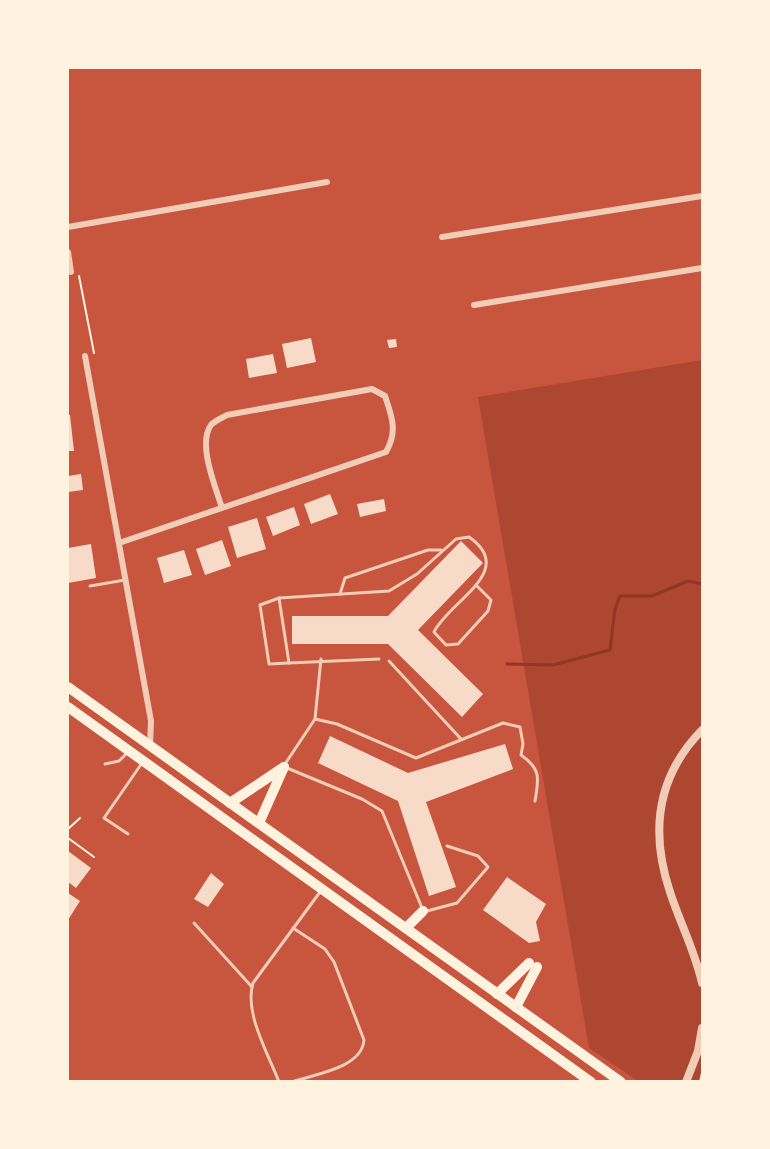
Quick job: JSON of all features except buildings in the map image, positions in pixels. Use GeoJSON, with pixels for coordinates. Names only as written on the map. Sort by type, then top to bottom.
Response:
{"type":"FeatureCollection","features":[{"type":"Feature","properties":{"kind":"main road"},"geometry":{"type":"LineString","coordinates":[[68,687],[621,1082]]}},
{"type":"Feature","properties":{"kind":"main road"},"geometry":{"type":"LineString","coordinates":[[68,706],[591,1082]]}},
{"type":"Feature","properties":{"kind":"main road"},"geometry":{"type":"LineString","coordinates":[[230,803],[284,767]]}},
{"type":"Feature","properties":{"kind":"main road"},"geometry":{"type":"LineString","coordinates":[[259,823],[284,767]]}},
{"type":"Feature","properties":{"kind":"main road"},"geometry":{"type":"LineString","coordinates":[[406,928],[423,911]]}},
{"type":"Feature","properties":{"kind":"main road"},"geometry":{"type":"LineString","coordinates":[[497,993],[533,965],[516,1007]]}},
{"type":"Feature","properties":{"kind":"street"},"geometry":{"type":"LineString","coordinates":[[68,227],[327,182]]}},
{"type":"Feature","properties":{"kind":"street"},"geometry":{"type":"LineString","coordinates":[[442,237],[702,196]]}},
{"type":"Feature","properties":{"kind":"street"},"geometry":{"type":"LineString","coordinates":[[68,252],[71,272]]}},
{"type":"Feature","properties":{"kind":"street"},"geometry":{"type":"LineString","coordinates":[[474,305],[702,268]]}},
{"type":"Feature","properties":{"kind":"street"},"geometry":{"type":"LineString","coordinates":[[85,356],[151,721],[150,746]]}},
{"type":"Feature","properties":{"kind":"street"},"geometry":{"type":"LineString","coordinates":[[119,543],[222,508],[386,452],[393,439],[392,416],[385,396],[372,389],[227,415],[211,425],[206,440],[207,457],[222,508]]}},
{"type":"Feature","properties":{"kind":"street"},"geometry":{"type":"LineString","coordinates":[[702,730],[679,758],[669,780],[658,819],[658,840],[670,893],[698,965],[702,983]]}},
{"type":"Feature","properties":{"kind":"street"},"geometry":{"type":"LineString","coordinates":[[322,889],[331,875]]}},
{"type":"Feature","properties":{"kind":"street"},"geometry":{"type":"LineString","coordinates":[[686,1082],[698,1050],[702,1028]]}},
{"type":"Feature","properties":{"kind":"lane"},"geometry":{"type":"LineString","coordinates":[[379,659],[321,659],[268,664],[260,606],[279,598],[389,591],[417,574],[441,550],[456,539],[469,537],[480,545],[486,555],[487,569],[476,585],[438,623],[434,632],[446,645],[458,644],[488,611],[491,600],[476,585]]}},
{"type":"Feature","properties":{"kind":"lane"},"geometry":{"type":"LineString","coordinates":[[340,594],[345,578],[428,550],[441,550]]}},
{"type":"Feature","properties":{"kind":"lane"},"geometry":{"type":"LineString","coordinates":[[90,586],[125,580]]}},
{"type":"Feature","properties":{"kind":"lane"},"geometry":{"type":"LineString","coordinates":[[279,598],[289,663]]}},
{"type":"Feature","properties":{"kind":"lane"},"geometry":{"type":"LineString","coordinates":[[321,659],[315,719],[284,767],[362,799],[382,811],[423,911],[457,903],[488,867],[478,856],[447,846]]}},
{"type":"Feature","properties":{"kind":"lane"},"geometry":{"type":"LineString","coordinates":[[389,661],[461,739]]}},
{"type":"Feature","properties":{"kind":"lane"},"geometry":{"type":"LineString","coordinates":[[315,719],[337,724],[416,758],[503,723],[520,727],[521,755],[534,764],[538,780],[535,801]]}},
{"type":"Feature","properties":{"kind":"lane"},"geometry":{"type":"LineString","coordinates":[[105,764],[118,761],[129,751]]}},
{"type":"Feature","properties":{"kind":"lane"},"geometry":{"type":"LineString","coordinates":[[128,834],[104,818],[144,761]]}},
{"type":"Feature","properties":{"kind":"lane"},"geometry":{"type":"LineString","coordinates":[[279,1082],[251,1005],[252,987],[322,889]]}},
{"type":"Feature","properties":{"kind":"lane"},"geometry":{"type":"LineString","coordinates":[[194,923],[252,987]]}},
{"type":"Feature","properties":{"kind":"lane"},"geometry":{"type":"LineString","coordinates":[[292,1082],[355,1059],[363,1050],[364,1040],[334,962],[325,949],[293,928]]}},
{"type":"Feature","properties":{"kind":"path"},"geometry":{"type":"LineString","coordinates":[[71,272],[78,272],[95,358]]}},
{"type":"Feature","properties":{"kind":"path"},"geometry":{"type":"LineString","coordinates":[[68,829],[80,818]]}},
{"type":"Feature","properties":{"kind":"path"},"geometry":{"type":"LineString","coordinates":[[68,838],[94,857]]}},
{"type":"Feature","properties":{"kind":"path"},"geometry":{"type":"LineString","coordinates":[[700,1082],[702,1073]]}},
{"type":"Feature","properties":{"kind":"shaded area"},"geometry":{"type":"Polygon","coordinates":[[[702,360],[702,1081],[638,1081],[589,1048],[478,397],[702,360]]]}},
{"type":"Feature","properties":{"kind":"waterway"},"geometry":{"type":"LineString","coordinates":[[507,664],[553,665],[610,650],[615,609],[620,596],[652,596],[688,581],[702,584]]}}]}
